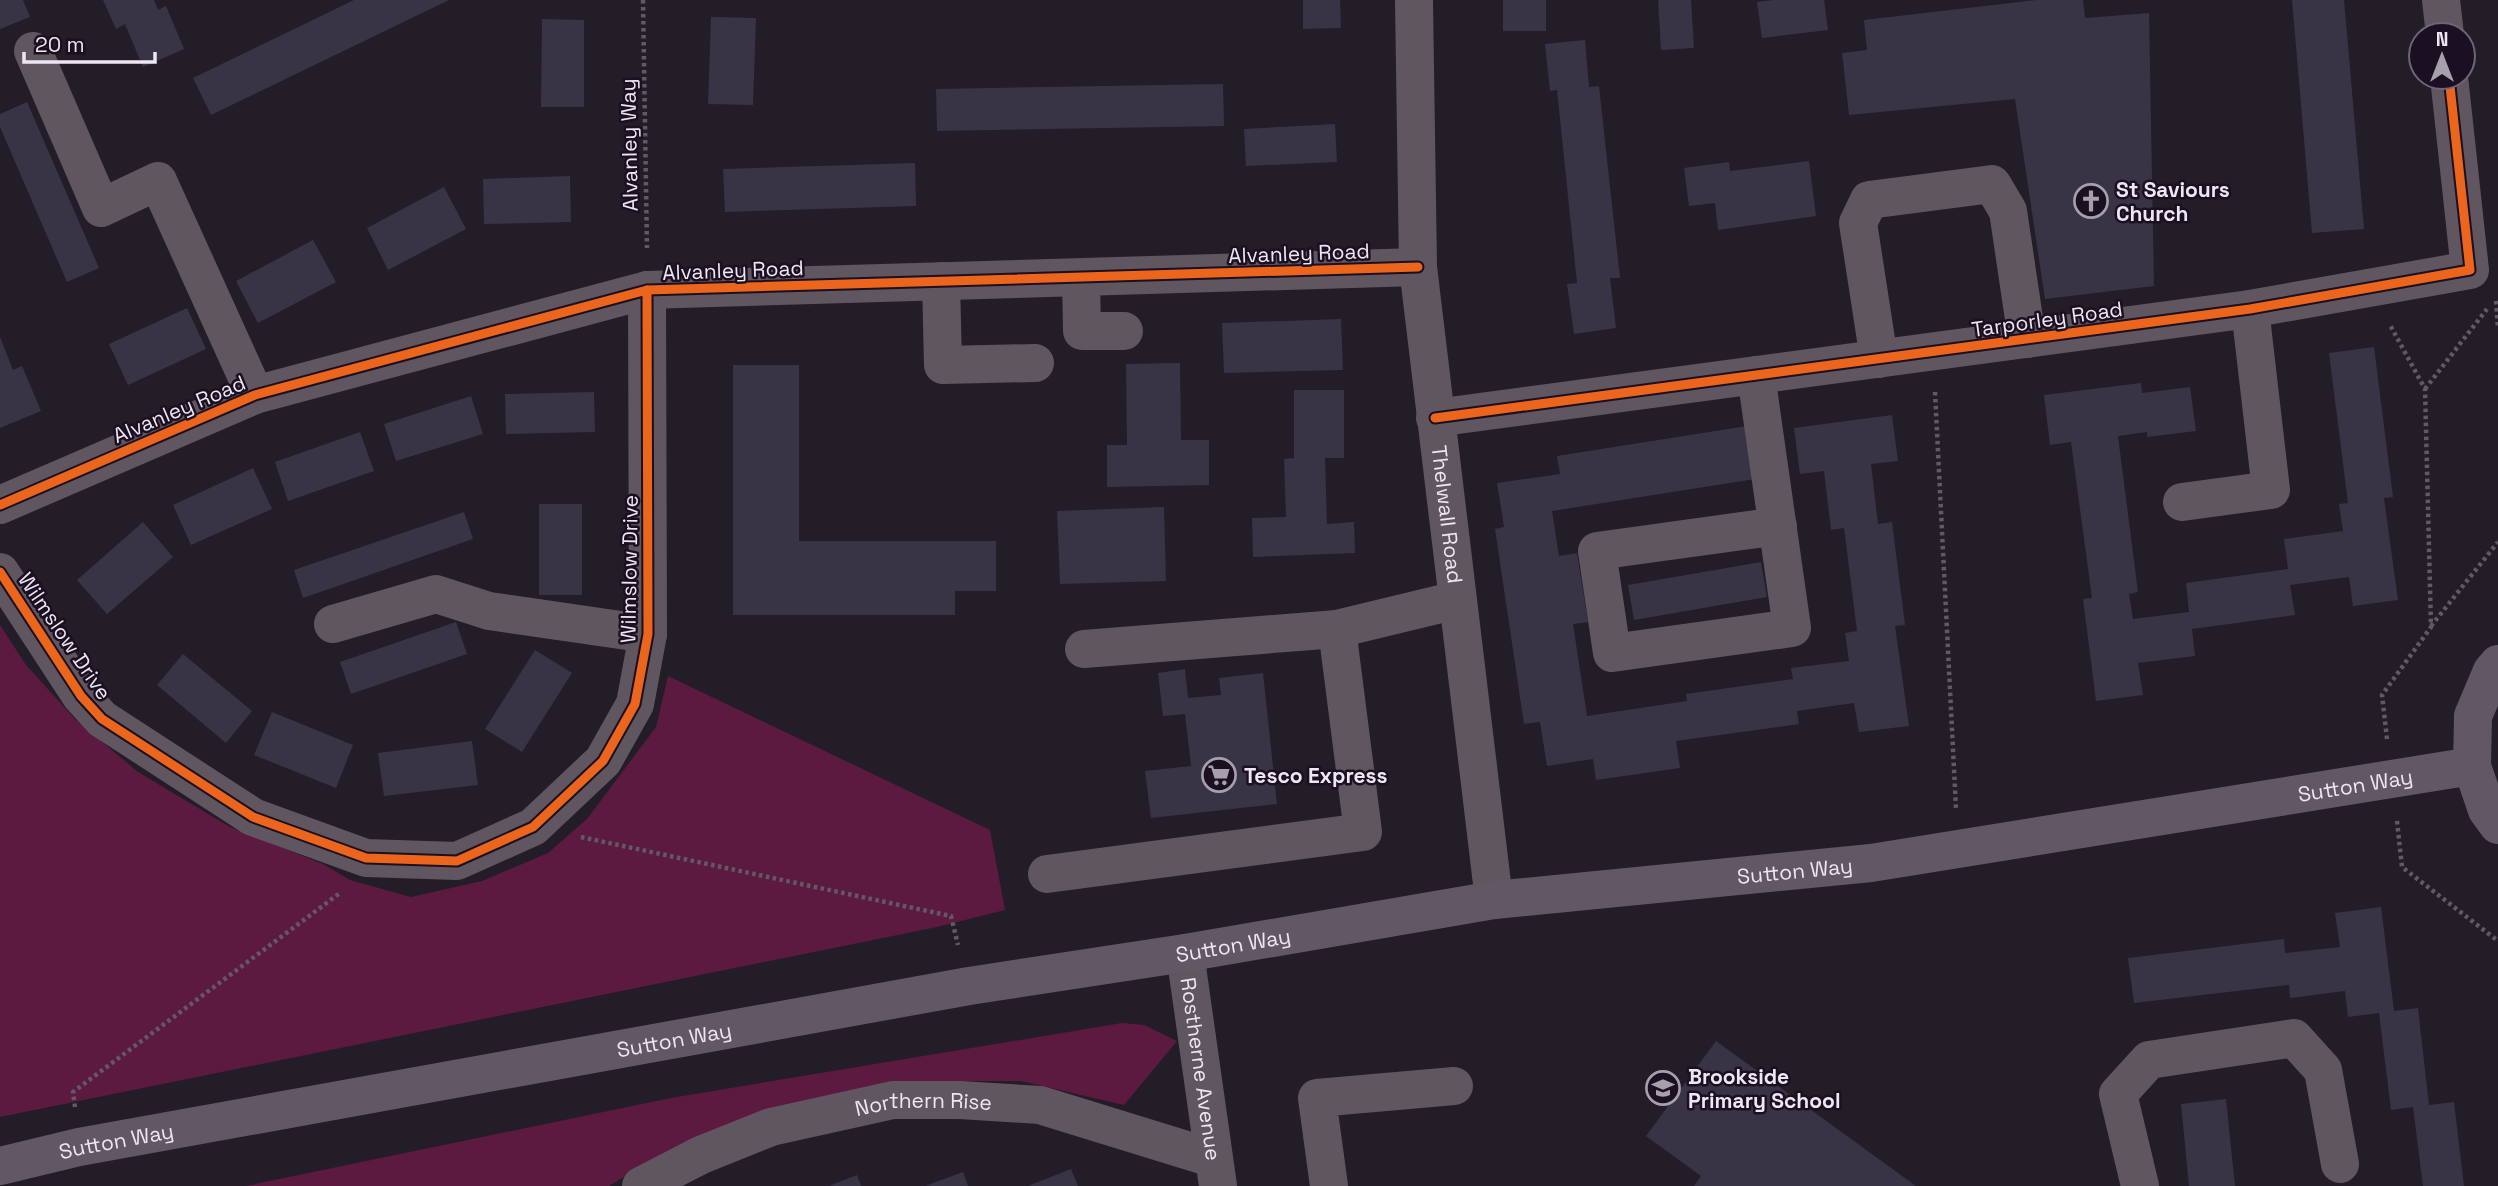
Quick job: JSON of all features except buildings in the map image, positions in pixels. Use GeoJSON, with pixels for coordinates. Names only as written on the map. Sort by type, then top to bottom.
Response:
{"type":"FeatureCollection","features":[{"type":"Feature","properties":{"kind":"main road"},"geometry":{"type":"LineString","coordinates":[[2498,664],[2492,671],[2473,716],[2472,766],[2487,810],[2498,825]]}},
{"type":"Feature","properties":{"kind":"main road","name":"Sutton Way"},"geometry":{"type":"LineString","coordinates":[[0,1166],[79,1147],[968,986],[1185,953],[1494,900],[1871,863],[2472,766]]}},
{"type":"Feature","properties":{"kind":"street","name":"Thelwall Road"},"geometry":{"type":"LineString","coordinates":[[1414,0],[1419,267],[1494,900]]}},
{"type":"Feature","properties":{"kind":"street"},"geometry":{"type":"LineString","coordinates":[[2441,0],[2443,21]]}},
{"type":"Feature","properties":{"kind":"street"},"geometry":{"type":"LineString","coordinates":[[33,51],[101,208],[158,181],[255,395]]}},
{"type":"Feature","properties":{"kind":"street","name":"Tarporley Road"},"geometry":{"type":"LineString","coordinates":[[1435,418],[2250,309],[2470,270],[2451,91]]}},
{"type":"Feature","properties":{"kind":"street"},"geometry":{"type":"LineString","coordinates":[[1879,359],[1857,223],[1869,201],[1952,188],[1992,184],[2008,211],[2026,339]]}},
{"type":"Feature","properties":{"kind":"street","name":"Alvanley Road"},"geometry":{"type":"LineString","coordinates":[[0,505],[255,395],[648,290],[1419,267]]}},
{"type":"Feature","properties":{"kind":"street"},"geometry":{"type":"LineString","coordinates":[[1081,278],[1082,331],[1124,331]]}},
{"type":"Feature","properties":{"kind":"street"},"geometry":{"type":"LineString","coordinates":[[941,281],[943,365],[1035,363]]}},
{"type":"Feature","properties":{"kind":"street","name":"Wilmslow Drive"},"geometry":{"type":"LineString","coordinates":[[0,572],[81,696],[102,719],[253,817],[366,858],[457,861],[533,827],[603,761],[635,704],[648,634],[648,290]]}},
{"type":"Feature","properties":{"kind":"street"},"geometry":{"type":"LineString","coordinates":[[2182,502],[2271,490],[2250,309]]}},
{"type":"Feature","properties":{"kind":"street"},"geometry":{"type":"LineString","coordinates":[[1756,375],[1778,526],[1792,628],[1612,653],[1598,551],[1778,526]]}},
{"type":"Feature","properties":{"kind":"street"},"geometry":{"type":"LineString","coordinates":[[333,624],[436,594],[489,611],[648,634]]}},
{"type":"Feature","properties":{"kind":"street"},"geometry":{"type":"LineString","coordinates":[[1084,649],[1338,629],[1457,600]]}},
{"type":"Feature","properties":{"kind":"street"},"geometry":{"type":"LineString","coordinates":[[1047,874],[1363,832],[1338,629]]}},
{"type":"Feature","properties":{"kind":"street","name":"Rostherne Avenue"},"geometry":{"type":"LineString","coordinates":[[1185,953],[1215,1172]]}},
{"type":"Feature","properties":{"kind":"street"},"geometry":{"type":"LineString","coordinates":[[2140,1186],[2118,1094],[2148,1060],[2294,1038],[2323,1070],[2340,1164]]}},
{"type":"Feature","properties":{"kind":"street"},"geometry":{"type":"LineString","coordinates":[[1329,1186],[1317,1098],[1454,1086]]}},
{"type":"Feature","properties":{"kind":"street","name":"Northern Rise"},"geometry":{"type":"LineString","coordinates":[[641,1186],[701,1155],[771,1127],[893,1100],[960,1100],[1040,1105],[1215,1172]]}},
{"type":"Feature","properties":{"kind":"path"},"geometry":{"type":"LineString","coordinates":[[2369,288],[2425,389],[2431,627]]}},
{"type":"Feature","properties":{"kind":"path"},"geometry":{"type":"LineString","coordinates":[[2425,389],[2496,297],[2498,328]]}},
{"type":"Feature","properties":{"kind":"path"},"geometry":{"type":"LineString","coordinates":[[1933,352],[1958,849]]}},
{"type":"Feature","properties":{"kind":"path"},"geometry":{"type":"LineString","coordinates":[[2498,542],[2382,695],[2402,867],[2498,941]]}},
{"type":"Feature","properties":{"kind":"path"},"geometry":{"type":"LineString","coordinates":[[533,827],[951,916],[968,986]]}},
{"type":"Feature","properties":{"kind":"path"},"geometry":{"type":"LineString","coordinates":[[79,1147],[73,1092],[385,859]]}},
{"type":"Feature","properties":{"kind":"shaded area"},"geometry":{"type":"Polygon","coordinates":[[[0,625],[26,665],[75,719],[138,772],[230,827],[323,864],[350,880],[411,897],[482,881],[548,853],[587,819],[656,727],[668,676],[990,830],[1005,910],[937,927],[0,1117],[0,625]]]}},
{"type":"Feature","properties":{"kind":"shaded area"},"geometry":{"type":"Polygon","coordinates":[[[1122,1023],[1144,1025],[1177,1041],[1124,1105],[1021,1081],[901,1081],[650,1161],[609,1186],[246,1186],[671,1098],[1122,1023]]]}},
{"type":"Feature","properties":{"kind":"cycle path"},"geometry":{"type":"LineString","coordinates":[[1435,418],[2250,309],[2470,270],[2451,91]]}},
{"type":"Feature","properties":{"kind":"cycle path"},"geometry":{"type":"LineString","coordinates":[[0,505],[255,395],[647,290],[1418,267]]}},
{"type":"Feature","properties":{"kind":"cycle path"},"geometry":{"type":"LineString","coordinates":[[0,572],[81,696],[102,719],[253,817],[366,858],[457,861],[533,827],[603,761],[635,704],[648,634],[647,290]]}},
{"type":"Feature","properties":{"kind":"place","name":"St Saviours Church"},"geometry":{"type":"Point","coordinates":[2091,201]}},
{"type":"Feature","properties":{"kind":"place","name":"Tesco Express"},"geometry":{"type":"Point","coordinates":[1219,775]}},
{"type":"Feature","properties":{"kind":"place","name":"Brookside Primary School"},"geometry":{"type":"Point","coordinates":[1663,1088]}}]}
